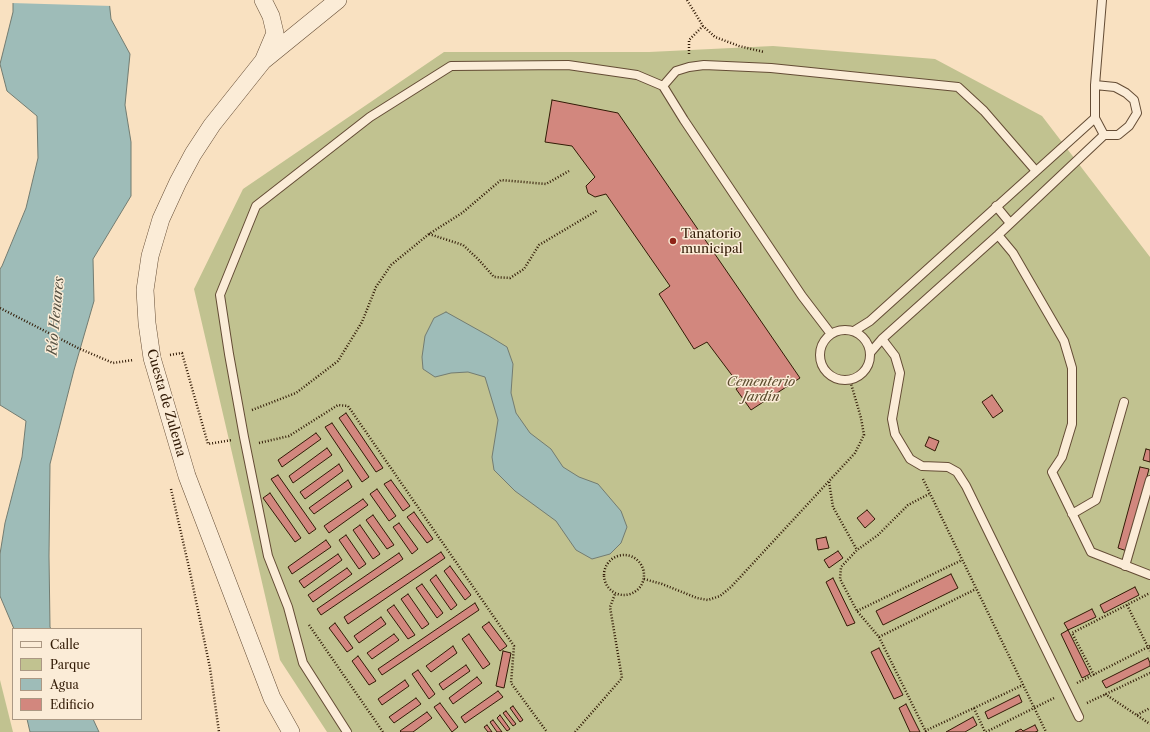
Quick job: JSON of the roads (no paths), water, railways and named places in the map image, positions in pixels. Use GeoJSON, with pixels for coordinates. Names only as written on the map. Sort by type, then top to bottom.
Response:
{"type":"FeatureCollection","features":[{"type":"Feature","properties":{"kind":"street"},"geometry":{"type":"LineString","coordinates":[[263,0],[271,16],[275,32],[263,62]]}},
{"type":"Feature","properties":{"kind":"street"},"geometry":{"type":"LineString","coordinates":[[263,62],[338,0]]}},
{"type":"Feature","properties":{"kind":"street","name":"Cuesta de Zulema"},"geometry":{"type":"LineString","coordinates":[[263,62],[212,125],[193,154],[178,182],[161,219],[150,256],[145,290],[147,323],[152,358],[187,476],[272,698],[291,732]]}},
{"type":"Feature","properties":{"kind":"lane"},"geometry":{"type":"LineString","coordinates":[[1102,0],[1095,85],[1095,118],[1104,135]]}},
{"type":"Feature","properties":{"kind":"lane"},"geometry":{"type":"LineString","coordinates":[[347,732],[304,663],[288,606],[268,556],[229,354],[220,295],[256,206],[370,117],[451,66],[568,65],[637,75],[663,86],[688,126],[802,296],[831,334]]}},
{"type":"Feature","properties":{"kind":"lane"},"geometry":{"type":"LineString","coordinates":[[663,86],[676,71],[688,67],[704,65],[772,68],[958,87],[984,111],[1036,171]]}},
{"type":"Feature","properties":{"kind":"lane"},"geometry":{"type":"LineString","coordinates":[[870,352],[882,339],[998,235],[1104,135],[1118,135],[1129,126],[1137,113],[1134,100],[1126,93],[1115,87],[1095,85]]}},
{"type":"Feature","properties":{"kind":"lane"},"geometry":{"type":"LineString","coordinates":[[854,331],[870,321],[1095,118]]}},
{"type":"Feature","properties":{"kind":"lane"},"geometry":{"type":"LineString","coordinates":[[996,206],[1010,223]]}},
{"type":"Feature","properties":{"kind":"lane"},"geometry":{"type":"LineString","coordinates":[[998,235],[1013,252],[1064,341],[1072,368],[1072,424],[1062,457],[1052,472],[1091,552],[1150,575]]}},
{"type":"Feature","properties":{"kind":"lane"},"geometry":{"type":"LineString","coordinates":[[838,331],[854,331],[860,334],[869,346],[870,362],[866,370],[859,376],[850,380],[840,380],[831,377],[824,370],[820,360],[820,350],[824,341],[831,334],[838,331]]}},
{"type":"Feature","properties":{"kind":"lane"},"geometry":{"type":"LineString","coordinates":[[882,339],[896,356],[900,373],[892,419],[895,434],[910,459],[922,466],[948,468],[957,472],[966,486],[1079,717]]}},
{"type":"Feature","properties":{"kind":"lane"},"geometry":{"type":"LineString","coordinates":[[1072,514],[1096,500],[1124,402]]}},
{"type":"Feature","properties":{"kind":"lane"},"geometry":{"type":"LineString","coordinates":[[1125,566],[1150,480]]}},
{"type":"Feature","properties":{"kind":"water","name":"Río Henares"},"geometry":{"type":"Polygon","coordinates":[[[13,0],[109,0],[111,19],[130,54],[125,105],[131,142],[131,196],[93,259],[94,301],[74,370],[50,464],[49,556],[50,628],[14,628],[0,596],[0,554],[5,523],[22,457],[26,421],[0,405],[0,269],[26,208],[38,158],[37,116],[7,91],[0,64],[13,12],[13,0]]]}},
{"type":"Feature","properties":{"kind":"water"},"geometry":{"type":"Polygon","coordinates":[[[446,312],[507,347],[513,364],[511,393],[516,413],[530,433],[551,449],[563,467],[579,477],[598,484],[621,511],[627,527],[621,543],[610,554],[592,559],[576,550],[556,521],[515,491],[494,470],[492,457],[498,420],[485,377],[468,372],[451,373],[435,377],[423,369],[422,357],[425,336],[434,318],[446,312]]]}},
{"type":"Feature","properties":{"kind":"water"},"geometry":{"type":"Polygon","coordinates":[[[27,720],[93,720],[99,732],[30,732],[27,720]]]}},
{"type":"Feature","properties":{"kind":"place","name":"Tanatorio municipal"},"geometry":{"type":"Point","coordinates":[673,241]}},
{"type":"Feature","properties":{"kind":"park label","name":"Cementerio Jardín"},"geometry":{"type":"Point","coordinates":[761,390]}}]}
